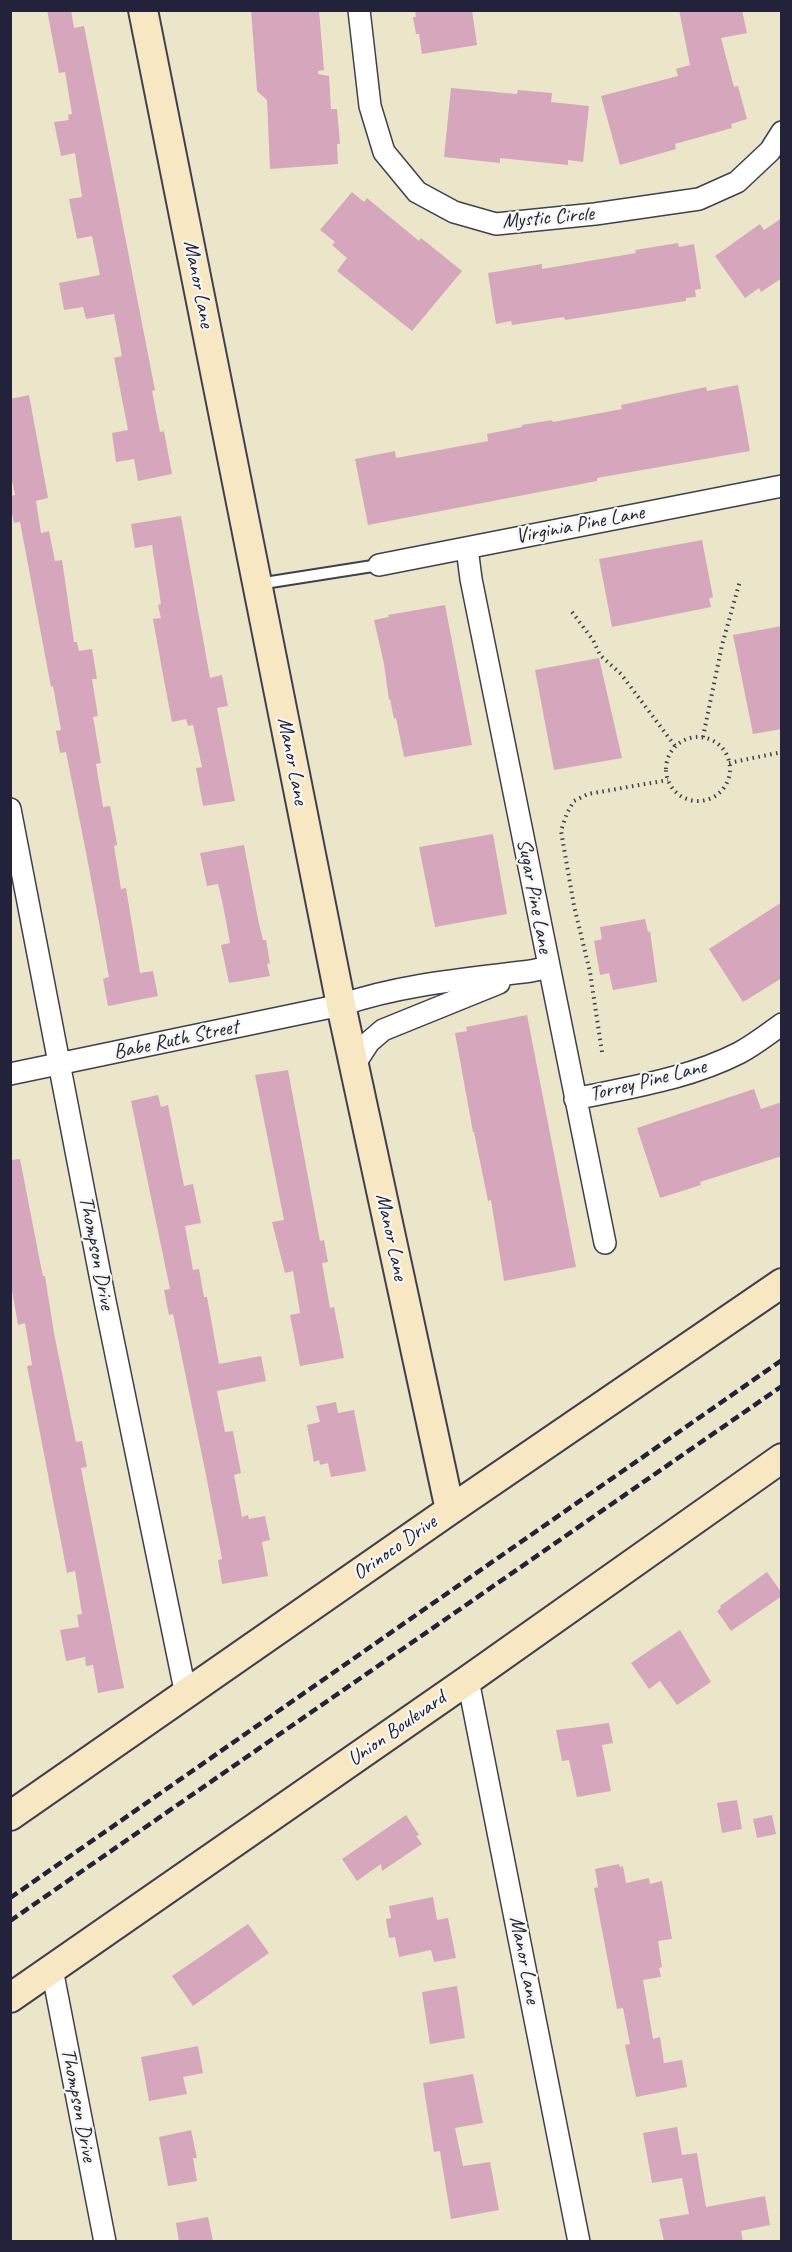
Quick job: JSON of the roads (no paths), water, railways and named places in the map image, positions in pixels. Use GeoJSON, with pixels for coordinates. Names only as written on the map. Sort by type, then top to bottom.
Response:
{"type":"FeatureCollection","features":[{"type":"Feature","properties":{"kind":"street","name":"Manor Lane"},"geometry":{"type":"LineString","coordinates":[[143,10],[341,1005],[450,1510]]}},
{"type":"Feature","properties":{"kind":"street","name":"Mystic Circle"},"geometry":{"type":"LineString","coordinates":[[359,10],[370,106],[384,152],[417,192],[454,212],[496,224],[596,214],[699,199],[736,182],[770,151],[782,132]]}},
{"type":"Feature","properties":{"kind":"street","name":"Virginia Pine Lane"},"geometry":{"type":"LineString","coordinates":[[379,565],[782,486]]}},
{"type":"Feature","properties":{"kind":"street","name":"Sugar Pine Lane"},"geometry":{"type":"LineString","coordinates":[[467,548],[540,969],[575,1099],[605,1243]]}},
{"type":"Feature","properties":{"kind":"street","name":"Thompson Drive"},"geometry":{"type":"LineString","coordinates":[[10,809],[186,1695]]}},
{"type":"Feature","properties":{"kind":"street","name":"Babe Ruth Street"},"geometry":{"type":"LineString","coordinates":[[10,1074],[341,1005],[369,995],[420,985],[540,969]]}},
{"type":"Feature","properties":{"kind":"street"},"geometry":{"type":"LineString","coordinates":[[354,1065],[369,1042],[382,1030],[540,969]]}},
{"type":"Feature","properties":{"kind":"street","name":"Torrey Pine Lane"},"geometry":{"type":"LineString","coordinates":[[575,1099],[664,1081],[705,1068],[741,1052],[782,1024]]}},
{"type":"Feature","properties":{"kind":"street","name":"Orinoco Drive"},"geometry":{"type":"LineString","coordinates":[[10,1816],[450,1510],[782,1283]]}},
{"type":"Feature","properties":{"kind":"street","name":"Union Boulevard"},"geometry":{"type":"LineString","coordinates":[[10,1998],[468,1680],[782,1458]]}},
{"type":"Feature","properties":{"kind":"street","name":"Manor Lane"},"geometry":{"type":"LineString","coordinates":[[468,1680],[579,2241]]}},
{"type":"Feature","properties":{"kind":"street","name":"Thompson Drive"},"geometry":{"type":"LineString","coordinates":[[52,1969],[105,2241]]}},
{"type":"Feature","properties":{"kind":"lane"},"geometry":{"type":"LineString","coordinates":[[257,585],[379,565]]}},
{"type":"Feature","properties":{"kind":"railway"},"geometry":{"type":"LineString","coordinates":[[10,1898],[782,1360]]}},
{"type":"Feature","properties":{"kind":"railway"},"geometry":{"type":"LineString","coordinates":[[10,1921],[782,1386]]}}]}
